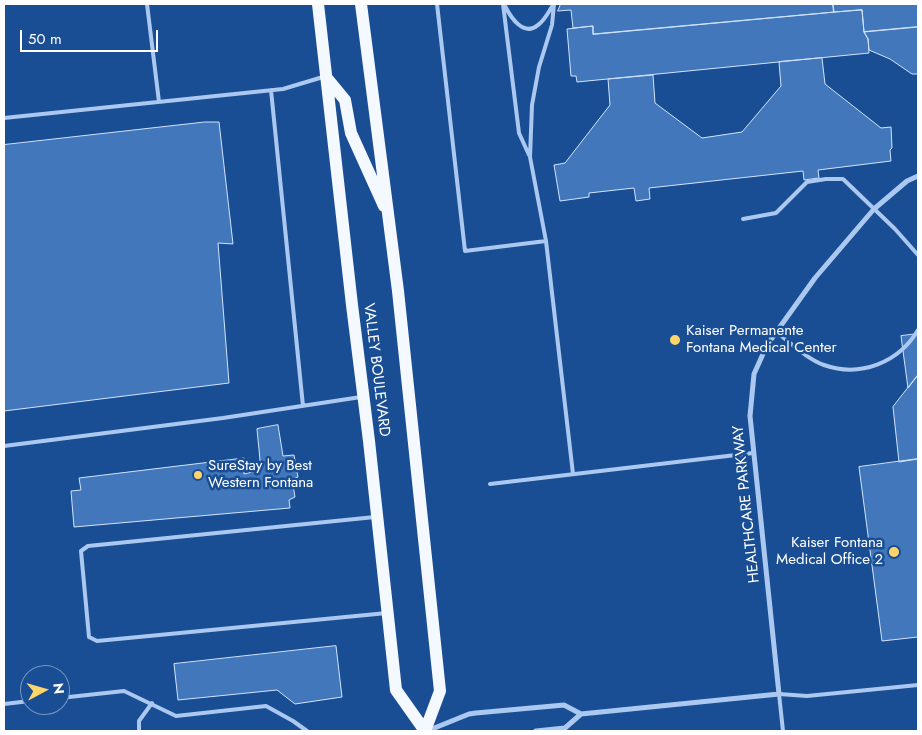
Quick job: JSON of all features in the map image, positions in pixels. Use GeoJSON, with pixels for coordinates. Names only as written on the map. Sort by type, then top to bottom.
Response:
{"type":"FeatureCollection","features":[{"type":"Feature","properties":{"kind":"main road","name":"VALLEY BOULEVARD"},"geometry":{"type":"LineString","coordinates":[[318,4],[396,690],[425,731]]}},
{"type":"Feature","properties":{"kind":"main road","name":"VALLEY BOULEVARD"},"geometry":{"type":"LineString","coordinates":[[361,4],[389,217],[440,691],[425,731]]}},
{"type":"Feature","properties":{"kind":"main road"},"geometry":{"type":"LineString","coordinates":[[326,76],[345,100],[351,133],[389,217]]}},
{"type":"Feature","properties":{"kind":"street","name":"HEALTHCARE PARKWAY"},"geometry":{"type":"LineString","coordinates":[[779,694],[750,416],[754,374],[762,354],[815,278],[874,209],[907,181],[918,176]]}},
{"type":"Feature","properties":{"kind":"street"},"geometry":{"type":"LineString","coordinates":[[425,731],[469,714],[564,705],[581,714],[779,694]]}},
{"type":"Feature","properties":{"kind":"street"},"geometry":{"type":"LineString","coordinates":[[536,731],[565,728],[581,714]]}},
{"type":"Feature","properties":{"kind":"lane"},"geometry":{"type":"LineString","coordinates":[[147,4],[158,102]]}},
{"type":"Feature","properties":{"kind":"lane"},"geometry":{"type":"LineString","coordinates":[[437,4],[465,250],[546,241]]}},
{"type":"Feature","properties":{"kind":"lane"},"geometry":{"type":"LineString","coordinates":[[504,4],[519,133],[530,157]]}},
{"type":"Feature","properties":{"kind":"lane"},"geometry":{"type":"LineString","coordinates":[[504,4],[513,20],[520,27],[527,29],[538,26],[554,4]]}},
{"type":"Feature","properties":{"kind":"lane"},"geometry":{"type":"LineString","coordinates":[[554,4],[552,25],[539,67],[532,105],[530,157],[546,241],[573,474]]}},
{"type":"Feature","properties":{"kind":"lane"},"geometry":{"type":"LineString","coordinates":[[4,118],[283,89],[326,76]]}},
{"type":"Feature","properties":{"kind":"lane"},"geometry":{"type":"LineString","coordinates":[[271,90],[303,406]]}},
{"type":"Feature","properties":{"kind":"lane"},"geometry":{"type":"LineString","coordinates":[[744,219],[776,213],[807,182],[843,179],[895,228],[915,249],[918,255]]}},
{"type":"Feature","properties":{"kind":"lane"},"geometry":{"type":"LineString","coordinates":[[776,332],[798,349],[824,365],[855,370],[876,366],[896,355],[905,348],[918,330]]}},
{"type":"Feature","properties":{"kind":"lane"},"geometry":{"type":"LineString","coordinates":[[4,446],[223,418],[363,396]]}},
{"type":"Feature","properties":{"kind":"lane"},"geometry":{"type":"LineString","coordinates":[[490,484],[753,453]]}},
{"type":"Feature","properties":{"kind":"lane"},"geometry":{"type":"LineString","coordinates":[[377,517],[88,546],[81,551],[89,637],[97,641],[388,613]]}},
{"type":"Feature","properties":{"kind":"lane"},"geometry":{"type":"LineString","coordinates":[[783,731],[779,694],[807,696],[918,685]]}},
{"type":"Feature","properties":{"kind":"lane"},"geometry":{"type":"LineString","coordinates":[[70,697],[124,691],[176,716],[266,706],[307,731]]}},
{"type":"Feature","properties":{"kind":"lane"},"geometry":{"type":"LineString","coordinates":[[4,704],[20,702]]}},
{"type":"Feature","properties":{"kind":"lane"},"geometry":{"type":"LineString","coordinates":[[139,731],[139,721],[152,703]]}},
{"type":"Feature","properties":{"kind":"building"},"geometry":{"type":"Polygon","coordinates":[[[561,4],[833,4],[834,12],[593,34],[593,26],[573,28],[571,10],[558,11],[561,4]]]}},
{"type":"Feature","properties":{"kind":"building"},"geometry":{"type":"Polygon","coordinates":[[[833,4],[918,4],[918,27],[864,32],[862,10],[834,12],[833,4]]]}},
{"type":"Feature","properties":{"kind":"building"},"geometry":{"type":"Polygon","coordinates":[[[862,10],[864,32],[868,39],[869,53],[577,82],[576,76],[571,76],[567,29],[593,26],[593,34],[862,10]]]}},
{"type":"Feature","properties":{"kind":"building"},"geometry":{"type":"Polygon","coordinates":[[[918,27],[918,74],[912,74],[890,59],[869,50],[868,39],[864,32],[918,27]]]}},
{"type":"Feature","properties":{"kind":"building"},"geometry":{"type":"Polygon","coordinates":[[[822,58],[825,84],[881,128],[891,127],[891,161],[818,170],[819,178],[804,180],[803,171],[649,188],[650,199],[636,201],[634,188],[589,193],[589,197],[560,201],[554,165],[565,163],[610,105],[608,79],[653,75],[655,103],[702,138],[742,132],[781,86],[779,62],[822,58]]]}},
{"type":"Feature","properties":{"kind":"building"},"geometry":{"type":"Polygon","coordinates":[[[219,122],[233,244],[218,243],[229,383],[4,411],[4,145],[219,122]]]}},
{"type":"Feature","properties":{"kind":"building"},"geometry":{"type":"Polygon","coordinates":[[[918,334],[918,375],[908,388],[901,336],[918,334]]]}},
{"type":"Feature","properties":{"kind":"building"},"geometry":{"type":"Polygon","coordinates":[[[918,375],[918,459],[899,462],[893,407],[918,375]]]}},
{"type":"Feature","properties":{"kind":"building","name":"SureStay by Best Western Fontana"},"geometry":{"type":"Polygon","coordinates":[[[278,425],[283,456],[294,455],[298,477],[292,479],[295,497],[289,500],[290,508],[74,527],[71,491],[81,490],[79,478],[244,458],[244,474],[261,470],[257,429],[278,425]]]}},
{"type":"Feature","properties":{"kind":"building","name":"Kaiser Fontana Medical Office 2"},"geometry":{"type":"Polygon","coordinates":[[[918,459],[918,637],[882,641],[859,467],[918,459]]]}},
{"type":"Feature","properties":{"kind":"building"},"geometry":{"type":"Polygon","coordinates":[[[336,646],[342,697],[295,704],[277,690],[178,700],[174,664],[336,646]]]}},
{"type":"Feature","properties":{"kind":"place","name":"Kaiser Permanente Fontana Medical Center"},"geometry":{"type":"Point","coordinates":[675,340]}},
{"type":"Feature","properties":{"kind":"place","name":"SureStay by Best Western Fontana"},"geometry":{"type":"Point","coordinates":[198,475]}},
{"type":"Feature","properties":{"kind":"place","name":"Kaiser Fontana Medical Office 2"},"geometry":{"type":"Point","coordinates":[894,552]}}]}
